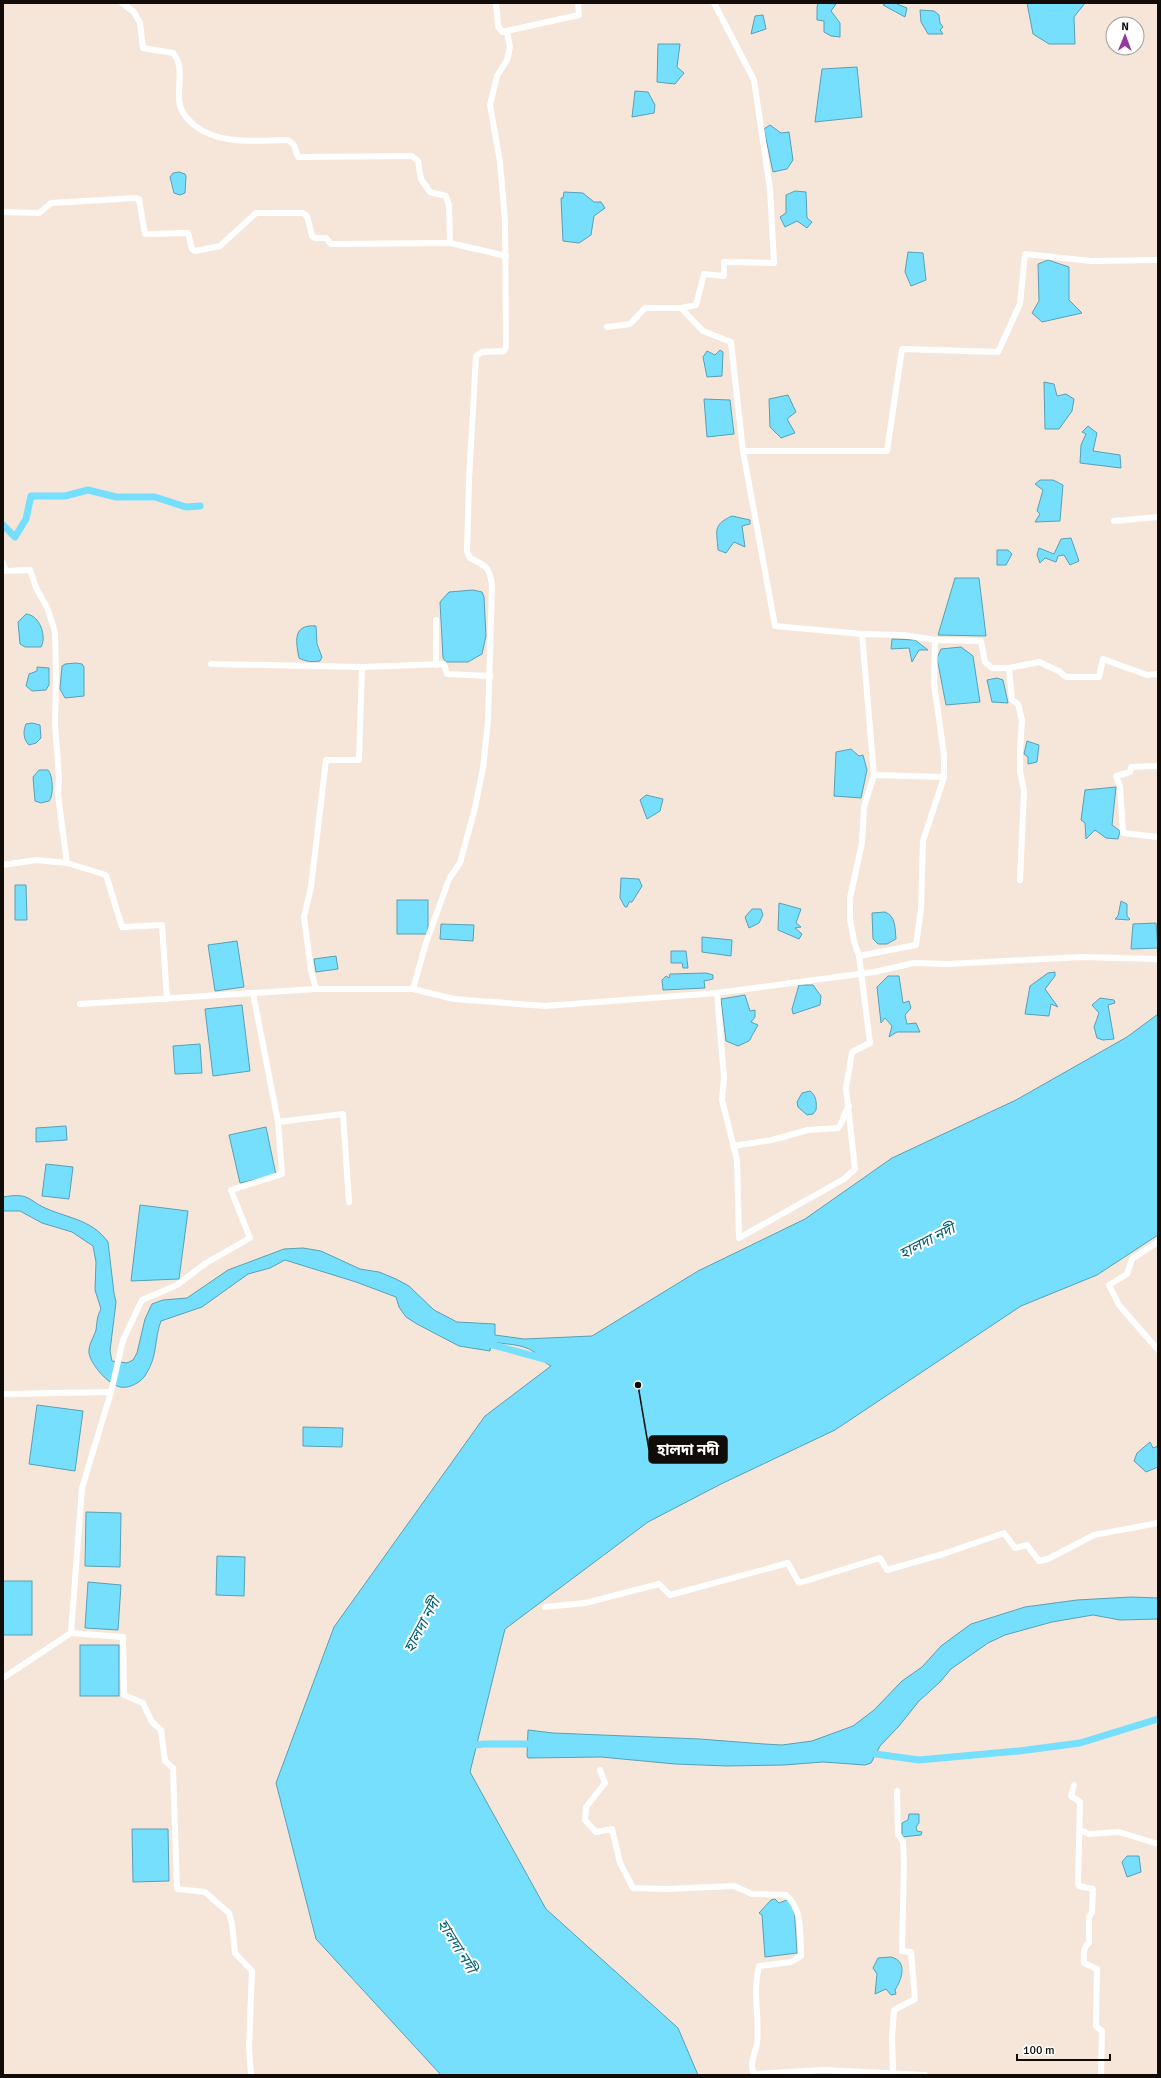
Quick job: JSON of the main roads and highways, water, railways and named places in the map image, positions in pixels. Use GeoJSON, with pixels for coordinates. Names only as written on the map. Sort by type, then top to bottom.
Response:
{"type":"FeatureCollection","features":[{"type":"Feature","properties":{"kind":"water"},"geometry":{"type":"Polygon","coordinates":[[[818,3],[836,4],[831,11],[840,23],[840,37],[831,36],[824,32],[824,21],[817,20],[818,3]]]}},
{"type":"Feature","properties":{"kind":"water"},"geometry":{"type":"Polygon","coordinates":[[[886,3],[898,3],[897,4],[907,8],[905,17],[883,5],[886,3]]]}},
{"type":"Feature","properties":{"kind":"water"},"geometry":{"type":"Polygon","coordinates":[[[1027,3],[1085,3],[1074,17],[1075,44],[1049,44],[1033,34],[1027,3]]]}},
{"type":"Feature","properties":{"kind":"water"},"geometry":{"type":"Polygon","coordinates":[[[920,10],[934,11],[939,15],[940,23],[943,27],[940,30],[943,34],[928,34],[921,22],[920,10]]]}},
{"type":"Feature","properties":{"kind":"water"},"geometry":{"type":"Polygon","coordinates":[[[763,15],[766,29],[751,34],[755,16],[763,15]]]}},
{"type":"Feature","properties":{"kind":"water"},"geometry":{"type":"Polygon","coordinates":[[[658,44],[680,44],[677,67],[684,73],[675,84],[657,82],[658,44]]]}},
{"type":"Feature","properties":{"kind":"water"},"geometry":{"type":"Polygon","coordinates":[[[857,67],[862,117],[815,122],[822,69],[857,67]]]}},
{"type":"Feature","properties":{"kind":"water"},"geometry":{"type":"Polygon","coordinates":[[[635,91],[648,92],[655,105],[654,113],[632,117],[635,91]]]}},
{"type":"Feature","properties":{"kind":"water"},"geometry":{"type":"Polygon","coordinates":[[[770,125],[781,133],[789,132],[793,160],[787,169],[773,172],[764,129],[770,125]]]}},
{"type":"Feature","properties":{"kind":"water"},"geometry":{"type":"Polygon","coordinates":[[[179,172],[185,174],[186,176],[185,193],[180,195],[174,193],[170,177],[173,173],[179,172]]]}},
{"type":"Feature","properties":{"kind":"water"},"geometry":{"type":"Polygon","coordinates":[[[795,191],[806,192],[807,218],[812,222],[807,228],[797,221],[785,227],[780,217],[786,213],[786,195],[795,191]]]}},
{"type":"Feature","properties":{"kind":"water"},"geometry":{"type":"Polygon","coordinates":[[[564,192],[583,193],[594,202],[601,202],[605,208],[594,216],[591,235],[579,243],[563,241],[561,198],[563,198],[564,192]]]}},
{"type":"Feature","properties":{"kind":"water"},"geometry":{"type":"Polygon","coordinates":[[[908,252],[923,253],[926,280],[911,286],[905,272],[908,252]]]}},
{"type":"Feature","properties":{"kind":"water"},"geometry":{"type":"Polygon","coordinates":[[[1048,260],[1069,267],[1069,300],[1082,313],[1042,322],[1032,313],[1039,301],[1038,264],[1048,260]]]}},
{"type":"Feature","properties":{"kind":"water"},"geometry":{"type":"Polygon","coordinates":[[[720,350],[723,352],[722,376],[707,377],[703,357],[707,351],[715,355],[720,350]]]}},
{"type":"Feature","properties":{"kind":"water"},"geometry":{"type":"Polygon","coordinates":[[[1044,382],[1054,384],[1057,396],[1066,394],[1074,399],[1072,411],[1059,429],[1045,429],[1044,382]]]}},
{"type":"Feature","properties":{"kind":"water"},"geometry":{"type":"Polygon","coordinates":[[[788,395],[796,412],[787,419],[795,433],[781,438],[770,427],[769,399],[788,395]]]}},
{"type":"Feature","properties":{"kind":"water"},"geometry":{"type":"Polygon","coordinates":[[[704,399],[730,400],[734,434],[707,437],[704,399]]]}},
{"type":"Feature","properties":{"kind":"water"},"geometry":{"type":"Polygon","coordinates":[[[1088,426],[1097,433],[1093,451],[1120,455],[1121,468],[1080,463],[1081,445],[1086,434],[1082,432],[1088,426]]]}},
{"type":"Feature","properties":{"kind":"water"},"geometry":{"type":"Polygon","coordinates":[[[1040,480],[1053,480],[1063,485],[1060,521],[1035,522],[1040,514],[1037,511],[1043,490],[1035,484],[1040,480]]]}},
{"type":"Feature","properties":{"kind":"water"},"geometry":{"type":"Polygon","coordinates":[[[732,516],[750,520],[750,524],[742,526],[745,547],[734,542],[726,553],[718,550],[717,529],[721,522],[732,516]]]}},
{"type":"Feature","properties":{"kind":"water"},"geometry":{"type":"Polygon","coordinates":[[[1071,538],[1079,561],[1070,565],[1064,555],[1058,556],[1056,562],[1045,558],[1040,563],[1037,555],[1039,548],[1054,554],[1061,539],[1071,538]]]}},
{"type":"Feature","properties":{"kind":"water"},"geometry":{"type":"Polygon","coordinates":[[[997,550],[1008,550],[1012,554],[1006,565],[997,565],[997,550]]]}},
{"type":"Feature","properties":{"kind":"water"},"geometry":{"type":"Polygon","coordinates":[[[955,578],[979,578],[986,636],[938,635],[955,578]]]}},
{"type":"Feature","properties":{"kind":"water"},"geometry":{"type":"Polygon","coordinates":[[[473,590],[482,592],[484,597],[486,636],[482,654],[468,662],[446,662],[443,658],[440,602],[449,592],[473,590]]]}},
{"type":"Feature","properties":{"kind":"water"},"geometry":{"type":"Polygon","coordinates":[[[26,614],[35,618],[41,627],[43,632],[43,643],[41,647],[25,647],[20,644],[18,622],[26,614]]]}},
{"type":"Feature","properties":{"kind":"water"},"geometry":{"type":"Polygon","coordinates":[[[308,626],[316,626],[317,644],[322,657],[320,661],[310,661],[299,658],[297,635],[299,631],[308,626]]]}},
{"type":"Feature","properties":{"kind":"water"},"geometry":{"type":"Polygon","coordinates":[[[892,639],[915,640],[928,650],[919,650],[912,662],[909,648],[891,649],[892,639]]]}},
{"type":"Feature","properties":{"kind":"water"},"geometry":{"type":"Polygon","coordinates":[[[961,647],[973,656],[980,702],[946,705],[937,658],[941,649],[961,647]]]}},
{"type":"Feature","properties":{"kind":"water"},"geometry":{"type":"Polygon","coordinates":[[[65,664],[82,664],[84,667],[84,696],[65,698],[60,689],[62,666],[65,664]]]}},
{"type":"Feature","properties":{"kind":"water"},"geometry":{"type":"Polygon","coordinates":[[[37,667],[49,668],[49,685],[46,690],[32,691],[26,686],[29,674],[37,671],[37,667]]]}},
{"type":"Feature","properties":{"kind":"water"},"geometry":{"type":"Polygon","coordinates":[[[997,678],[1003,680],[1008,703],[992,702],[987,680],[997,678]]]}},
{"type":"Feature","properties":{"kind":"water"},"geometry":{"type":"Polygon","coordinates":[[[32,723],[40,725],[41,738],[36,743],[29,745],[24,735],[24,729],[26,724],[32,723]]]}},
{"type":"Feature","properties":{"kind":"water"},"geometry":{"type":"Polygon","coordinates":[[[1027,741],[1039,745],[1037,762],[1028,764],[1028,757],[1024,754],[1027,741]]]}},
{"type":"Feature","properties":{"kind":"water"},"geometry":{"type":"Polygon","coordinates":[[[851,749],[859,756],[863,755],[867,770],[861,798],[834,796],[836,752],[851,749]]]}},
{"type":"Feature","properties":{"kind":"water"},"geometry":{"type":"Polygon","coordinates":[[[39,770],[48,770],[51,776],[52,786],[51,798],[49,801],[41,803],[35,801],[33,777],[39,770]]]}},
{"type":"Feature","properties":{"kind":"water"},"geometry":{"type":"Polygon","coordinates":[[[1116,787],[1112,825],[1120,831],[1118,839],[1106,838],[1095,830],[1086,839],[1085,823],[1081,820],[1085,790],[1116,787]]]}},
{"type":"Feature","properties":{"kind":"water"},"geometry":{"type":"Polygon","coordinates":[[[646,795],[663,799],[660,811],[647,819],[640,800],[646,795]]]}},
{"type":"Feature","properties":{"kind":"water"},"geometry":{"type":"Polygon","coordinates":[[[621,878],[639,879],[642,886],[632,902],[629,902],[627,907],[625,907],[620,898],[621,878]]]}},
{"type":"Feature","properties":{"kind":"water"},"geometry":{"type":"Polygon","coordinates":[[[15,885],[26,885],[27,920],[15,920],[15,885]]]}},
{"type":"Feature","properties":{"kind":"water"},"geometry":{"type":"Polygon","coordinates":[[[397,900],[428,900],[428,934],[397,934],[397,900]]]}},
{"type":"Feature","properties":{"kind":"water"},"geometry":{"type":"Polygon","coordinates":[[[1121,901],[1127,904],[1127,916],[1130,919],[1129,920],[1115,919],[1118,916],[1121,901]]]}},
{"type":"Feature","properties":{"kind":"water"},"geometry":{"type":"Polygon","coordinates":[[[779,903],[801,909],[796,923],[801,927],[795,928],[802,934],[799,939],[778,930],[779,903]]]}},
{"type":"Feature","properties":{"kind":"water"},"geometry":{"type":"Polygon","coordinates":[[[752,909],[761,909],[763,915],[759,923],[749,928],[745,917],[752,909]]]}},
{"type":"Feature","properties":{"kind":"water"},"geometry":{"type":"Polygon","coordinates":[[[885,912],[891,916],[893,920],[896,939],[887,944],[878,944],[873,939],[872,913],[885,912]]]}},
{"type":"Feature","properties":{"kind":"water"},"geometry":{"type":"Polygon","coordinates":[[[1156,923],[1158,948],[1131,949],[1133,924],[1156,923]]]}},
{"type":"Feature","properties":{"kind":"water"},"geometry":{"type":"Polygon","coordinates":[[[441,924],[474,925],[473,941],[440,939],[441,924]]]}},
{"type":"Feature","properties":{"kind":"water"},"geometry":{"type":"Polygon","coordinates":[[[702,937],[732,940],[731,956],[702,952],[702,937]]]}},
{"type":"Feature","properties":{"kind":"water"},"geometry":{"type":"Polygon","coordinates":[[[237,941],[244,987],[215,991],[208,945],[237,941]]]}},
{"type":"Feature","properties":{"kind":"water"},"geometry":{"type":"Polygon","coordinates":[[[671,951],[686,951],[688,968],[683,968],[682,963],[671,963],[671,951]]]}},
{"type":"Feature","properties":{"kind":"water"},"geometry":{"type":"Polygon","coordinates":[[[336,956],[338,969],[316,972],[314,959],[336,956]]]}},
{"type":"Feature","properties":{"kind":"water"},"geometry":{"type":"Polygon","coordinates":[[[1055,972],[1055,976],[1045,989],[1058,1007],[1051,1004],[1049,1016],[1025,1014],[1030,986],[1048,973],[1055,972]]]}},
{"type":"Feature","properties":{"kind":"water"},"geometry":{"type":"Polygon","coordinates":[[[706,973],[713,975],[713,979],[704,981],[705,988],[663,990],[662,980],[666,976],[669,978],[670,974],[706,973]]]}},
{"type":"Feature","properties":{"kind":"water"},"geometry":{"type":"Polygon","coordinates":[[[888,976],[899,976],[903,1003],[909,1001],[911,1008],[905,1015],[907,1024],[916,1023],[920,1032],[897,1032],[889,1037],[892,1026],[885,1018],[881,1023],[877,987],[888,976]]]}},
{"type":"Feature","properties":{"kind":"water"},"geometry":{"type":"Polygon","coordinates":[[[799,985],[813,985],[821,996],[820,1005],[793,1014],[792,1009],[799,985]]]}},
{"type":"Feature","properties":{"kind":"water"},"geometry":{"type":"Polygon","coordinates":[[[745,995],[750,1011],[755,1010],[755,1017],[751,1022],[758,1025],[749,1041],[738,1046],[726,1041],[721,999],[745,995]]]}},
{"type":"Feature","properties":{"kind":"water"},"geometry":{"type":"Polygon","coordinates":[[[1100,998],[1114,1000],[1115,1003],[1108,1005],[1114,1039],[1103,1040],[1097,1038],[1094,1027],[1099,1013],[1092,1005],[1100,998]]]}},
{"type":"Feature","properties":{"kind":"water"},"geometry":{"type":"Polygon","coordinates":[[[242,1005],[250,1071],[213,1076],[205,1009],[242,1005]]]}},
{"type":"Feature","properties":{"kind":"water"},"geometry":{"type":"Polygon","coordinates":[[[1158,1014],[1158,1235],[1097,1275],[1021,1306],[835,1430],[721,1484],[648,1522],[505,1629],[470,1772],[546,1909],[678,2028],[698,2075],[441,2075],[316,1939],[276,1783],[334,1627],[485,1416],[551,1366],[530,1349],[525,1347],[491,1342],[490,1351],[459,1346],[406,1317],[399,1307],[396,1297],[356,1282],[285,1260],[270,1268],[248,1274],[202,1307],[161,1321],[157,1334],[154,1354],[146,1374],[142,1380],[135,1384],[127,1387],[120,1387],[105,1378],[93,1363],[89,1353],[89,1347],[96,1330],[101,1309],[95,1290],[96,1262],[93,1246],[72,1232],[42,1223],[20,1211],[3,1211],[3,1197],[22,1196],[27,1198],[50,1210],[85,1223],[94,1228],[108,1242],[116,1302],[110,1351],[112,1361],[127,1363],[133,1360],[137,1353],[145,1319],[152,1304],[163,1300],[187,1298],[228,1270],[284,1249],[303,1248],[321,1251],[360,1269],[379,1272],[396,1279],[409,1286],[434,1310],[457,1322],[495,1324],[495,1335],[524,1339],[592,1336],[698,1271],[805,1219],[892,1158],[1016,1100],[1127,1037],[1158,1014]]]}},
{"type":"Feature","properties":{"kind":"water"},"geometry":{"type":"Polygon","coordinates":[[[200,1044],[202,1073],[175,1074],[173,1046],[200,1044]]]}},
{"type":"Feature","properties":{"kind":"water"},"geometry":{"type":"Polygon","coordinates":[[[810,1091],[816,1099],[816,1110],[813,1114],[807,1115],[798,1107],[797,1102],[802,1093],[810,1091]]]}},
{"type":"Feature","properties":{"kind":"water"},"geometry":{"type":"Polygon","coordinates":[[[66,1126],[67,1140],[36,1142],[36,1128],[66,1126]]]}},
{"type":"Feature","properties":{"kind":"water"},"geometry":{"type":"Polygon","coordinates":[[[266,1127],[276,1175],[240,1183],[229,1135],[266,1127]]]}},
{"type":"Feature","properties":{"kind":"water"},"geometry":{"type":"Polygon","coordinates":[[[46,1164],[73,1167],[69,1199],[42,1196],[46,1164]]]}},
{"type":"Feature","properties":{"kind":"water"},"geometry":{"type":"Polygon","coordinates":[[[140,1205],[188,1211],[179,1279],[131,1281],[140,1205]]]}},
{"type":"Feature","properties":{"kind":"water"},"geometry":{"type":"Polygon","coordinates":[[[37,1405],[83,1411],[75,1471],[29,1464],[37,1405]]]}},
{"type":"Feature","properties":{"kind":"water"},"geometry":{"type":"Polygon","coordinates":[[[303,1427],[343,1428],[342,1447],[303,1446],[303,1427]]]}},
{"type":"Feature","properties":{"kind":"water"},"geometry":{"type":"Polygon","coordinates":[[[1150,1442],[1153,1448],[1158,1446],[1158,1467],[1146,1472],[1134,1461],[1137,1453],[1150,1442]]]}},
{"type":"Feature","properties":{"kind":"water"},"geometry":{"type":"Polygon","coordinates":[[[86,1512],[121,1513],[120,1567],[85,1566],[86,1512]]]}},
{"type":"Feature","properties":{"kind":"water"},"geometry":{"type":"Polygon","coordinates":[[[217,1556],[245,1557],[244,1596],[216,1595],[217,1556]]]}},
{"type":"Feature","properties":{"kind":"water"},"geometry":{"type":"Polygon","coordinates":[[[3,1581],[32,1581],[32,1635],[3,1635],[3,1581]]]}},
{"type":"Feature","properties":{"kind":"water"},"geometry":{"type":"Polygon","coordinates":[[[88,1582],[121,1585],[118,1630],[85,1628],[88,1582]]]}},
{"type":"Feature","properties":{"kind":"water"},"geometry":{"type":"Polygon","coordinates":[[[1131,1597],[1158,1598],[1158,1619],[1120,1620],[1093,1615],[1052,1622],[1005,1635],[988,1643],[951,1669],[940,1682],[919,1701],[899,1726],[880,1746],[871,1763],[865,1765],[823,1762],[784,1765],[727,1766],[675,1764],[601,1757],[528,1758],[527,1756],[528,1730],[553,1733],[700,1739],[782,1745],[812,1741],[853,1726],[874,1710],[902,1681],[922,1667],[941,1646],[971,1624],[1025,1607],[1077,1600],[1131,1597]]]}},
{"type":"Feature","properties":{"kind":"water"},"geometry":{"type":"Polygon","coordinates":[[[80,1645],[119,1645],[119,1696],[80,1696],[80,1645]]]}},
{"type":"Feature","properties":{"kind":"water"},"geometry":{"type":"Polygon","coordinates":[[[909,1814],[919,1814],[919,1823],[916,1827],[917,1831],[922,1832],[921,1835],[902,1837],[902,1823],[908,1820],[909,1814]]]}},
{"type":"Feature","properties":{"kind":"water"},"geometry":{"type":"Polygon","coordinates":[[[132,1829],[168,1829],[169,1881],[133,1882],[132,1829]]]}},
{"type":"Feature","properties":{"kind":"water"},"geometry":{"type":"Polygon","coordinates":[[[1127,1856],[1139,1856],[1141,1872],[1127,1877],[1122,1862],[1127,1856]]]}},
{"type":"Feature","properties":{"kind":"water"},"geometry":{"type":"Polygon","coordinates":[[[775,1899],[779,1903],[787,1900],[794,1907],[797,1953],[765,1957],[762,1915],[759,1913],[771,1900],[775,1899]]]}},
{"type":"Feature","properties":{"kind":"water"},"geometry":{"type":"Polygon","coordinates":[[[891,1957],[900,1962],[902,1966],[900,1981],[895,1990],[896,1994],[891,1995],[886,1989],[875,1994],[877,1974],[873,1968],[878,1958],[891,1957]]]}},
{"type":"Feature","properties":{"kind":"waterway"},"geometry":{"type":"LineString","coordinates":[[3,525],[15,537],[26,519],[31,496],[65,496],[88,490],[116,497],[155,497],[186,507],[200,506]]}},
{"type":"Feature","properties":{"kind":"waterway"},"geometry":{"type":"LineString","coordinates":[[482,1342],[548,1360]]}},
{"type":"Feature","properties":{"kind":"waterway"},"geometry":{"type":"LineString","coordinates":[[868,1753],[919,1760],[1019,1751],[1080,1743],[1158,1719]]}},
{"type":"Feature","properties":{"kind":"waterway"},"geometry":{"type":"LineString","coordinates":[[468,1746],[484,1744],[535,1744]]}},
{"type":"Feature","properties":{"kind":"place","name":"হালদা নদী"},"geometry":{"type":"Point","coordinates":[638,1385]}}]}
